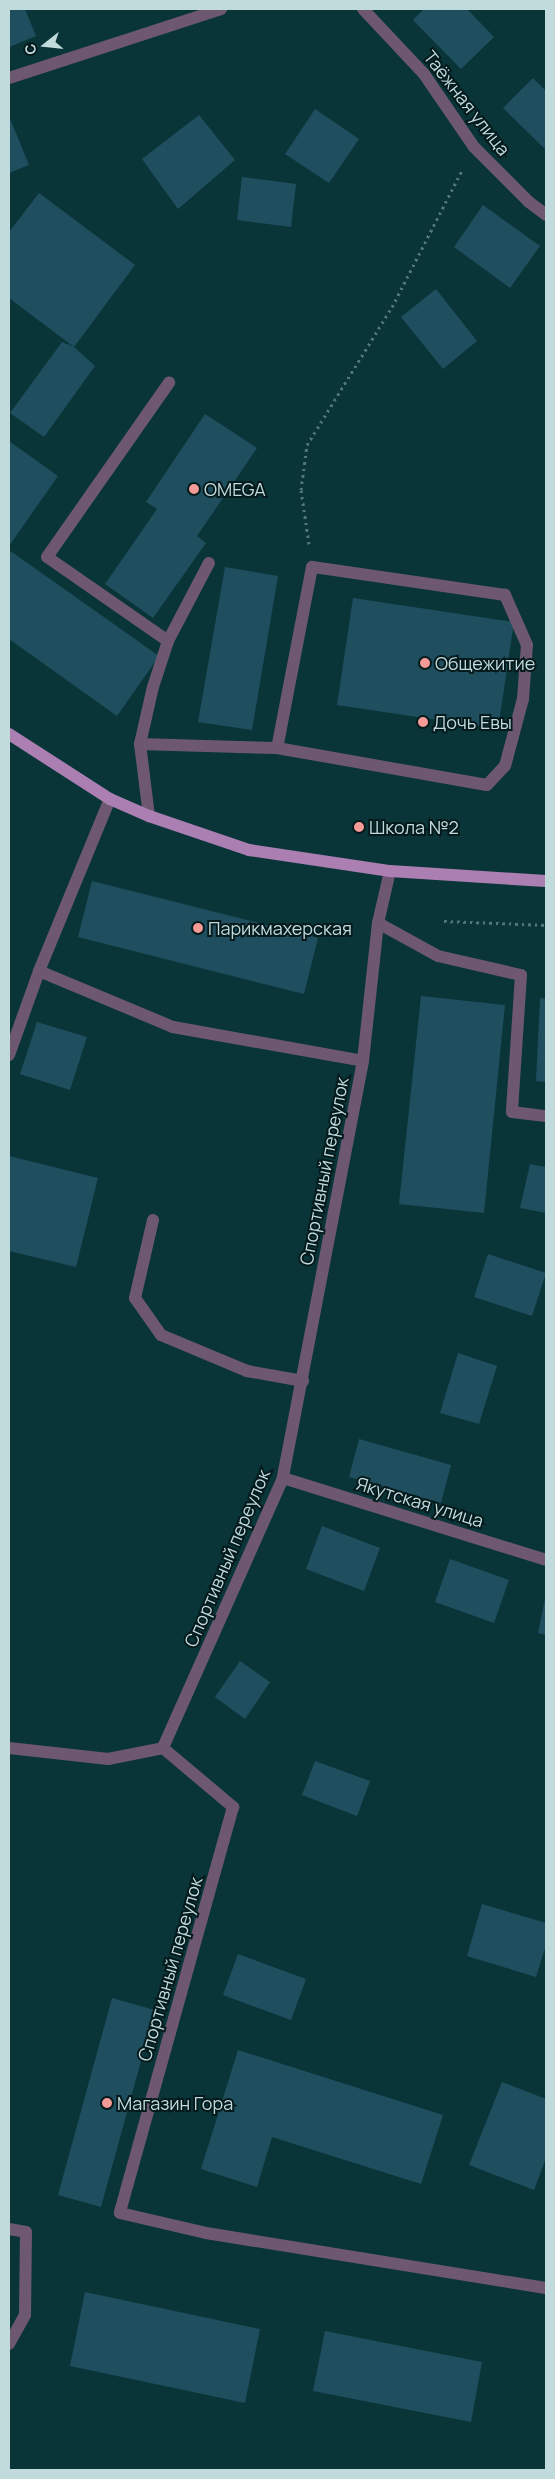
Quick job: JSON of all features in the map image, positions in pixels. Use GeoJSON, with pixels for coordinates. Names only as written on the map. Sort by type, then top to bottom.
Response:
{"type":"FeatureCollection","features":[{"type":"Feature","properties":{"kind":"main road"},"geometry":{"type":"LineString","coordinates":[[9,734],[110,799],[149,816],[249,850],[390,871],[546,881]]}},
{"type":"Feature","properties":{"kind":"street"},"geometry":{"type":"LineString","coordinates":[[9,78],[221,9]]}},
{"type":"Feature","properties":{"kind":"street","name":"Таёжная улица"},"geometry":{"type":"LineString","coordinates":[[363,9],[424,74],[474,147],[529,202],[546,215]]}},
{"type":"Feature","properties":{"kind":"street"},"geometry":{"type":"LineString","coordinates":[[168,641],[47,557],[170,383]]}},
{"type":"Feature","properties":{"kind":"street"},"geometry":{"type":"LineString","coordinates":[[149,816],[140,744],[153,687],[168,641],[208,563]]}},
{"type":"Feature","properties":{"kind":"street"},"geometry":{"type":"LineString","coordinates":[[140,744],[277,748],[487,786],[505,766],[522,699],[527,644],[505,595],[312,567],[277,748]]}},
{"type":"Feature","properties":{"kind":"street"},"geometry":{"type":"LineString","coordinates":[[9,1055],[39,971],[110,799]]}},
{"type":"Feature","properties":{"kind":"street","name":"Спортивный переулок"},"geometry":{"type":"LineString","coordinates":[[390,871],[378,923],[363,1061],[283,1478],[163,1748],[233,1806],[120,2213],[206,2233],[546,2288]]}},
{"type":"Feature","properties":{"kind":"street"},"geometry":{"type":"LineString","coordinates":[[378,923],[438,956],[521,975],[512,1112],[546,1116]]}},
{"type":"Feature","properties":{"kind":"street"},"geometry":{"type":"LineString","coordinates":[[39,971],[173,1027],[363,1061]]}},
{"type":"Feature","properties":{"kind":"street"},"geometry":{"type":"LineString","coordinates":[[153,1220],[135,1298],[161,1334],[246,1370],[302,1381]]}},
{"type":"Feature","properties":{"kind":"street","name":"Якутская улица"},"geometry":{"type":"LineString","coordinates":[[283,1478],[546,1560]]}},
{"type":"Feature","properties":{"kind":"street"},"geometry":{"type":"LineString","coordinates":[[9,1748],[108,1759],[163,1748]]}},
{"type":"Feature","properties":{"kind":"street"},"geometry":{"type":"LineString","coordinates":[[9,2229],[26,2232],[25,2315],[9,2344]]}},
{"type":"Feature","properties":{"kind":"path"},"geometry":{"type":"LineString","coordinates":[[312,567],[301,490],[307,445],[392,307],[474,147]]}},
{"type":"Feature","properties":{"kind":"path"},"geometry":{"type":"LineString","coordinates":[[444,921],[546,925]]}},
{"type":"Feature","properties":{"kind":"building"},"geometry":{"type":"Polygon","coordinates":[[[9,9],[25,9],[36,36],[9,47],[9,9]]]}},
{"type":"Feature","properties":{"kind":"building"},"geometry":{"type":"Polygon","coordinates":[[[424,9],[467,9],[494,37],[461,69],[413,20],[424,9]]]}},
{"type":"Feature","properties":{"kind":"building"},"geometry":{"type":"Polygon","coordinates":[[[533,78],[546,91],[546,150],[503,108],[533,78]]]}},
{"type":"Feature","properties":{"kind":"building"},"geometry":{"type":"Polygon","coordinates":[[[315,109],[359,139],[329,183],[285,154],[315,109]]]}},
{"type":"Feature","properties":{"kind":"building"},"geometry":{"type":"Polygon","coordinates":[[[199,115],[235,160],[178,209],[142,159],[199,115]]]}},
{"type":"Feature","properties":{"kind":"building"},"geometry":{"type":"Polygon","coordinates":[[[9,116],[29,165],[9,173],[9,116]]]}},
{"type":"Feature","properties":{"kind":"building"},"geometry":{"type":"Polygon","coordinates":[[[242,177],[296,184],[291,227],[237,220],[242,177]]]}},
{"type":"Feature","properties":{"kind":"building"},"geometry":{"type":"Polygon","coordinates":[[[39,193],[135,265],[74,347],[9,298],[9,232],[39,193]]]}},
{"type":"Feature","properties":{"kind":"building"},"geometry":{"type":"Polygon","coordinates":[[[483,205],[540,246],[510,288],[454,247],[483,205]]]}},
{"type":"Feature","properties":{"kind":"building"},"geometry":{"type":"Polygon","coordinates":[[[436,289],[477,341],[443,369],[401,317],[436,289]]]}},
{"type":"Feature","properties":{"kind":"building"},"geometry":{"type":"Polygon","coordinates":[[[62,342],[74,347],[95,366],[44,437],[10,413],[62,342]]]}},
{"type":"Feature","properties":{"kind":"building"},"geometry":{"type":"Polygon","coordinates":[[[205,414],[257,448],[197,536],[206,543],[153,618],[105,584],[157,509],[146,502],[205,414]]]}},
{"type":"Feature","properties":{"kind":"building"},"geometry":{"type":"Polygon","coordinates":[[[9,441],[58,476],[9,546],[9,441]]]}},
{"type":"Feature","properties":{"kind":"building"},"geometry":{"type":"Polygon","coordinates":[[[9,550],[159,656],[117,716],[9,639],[9,550]]]}},
{"type":"Feature","properties":{"kind":"building"},"geometry":{"type":"Polygon","coordinates":[[[225,567],[278,576],[252,730],[198,722],[225,567]]]}},
{"type":"Feature","properties":{"kind":"building","name":"Общежитие"},"geometry":{"type":"Polygon","coordinates":[[[353,598],[514,622],[498,729],[337,705],[353,598]]]}},
{"type":"Feature","properties":{"kind":"building"},"geometry":{"type":"Polygon","coordinates":[[[92,881],[318,938],[304,994],[78,937],[92,881]]]}},
{"type":"Feature","properties":{"kind":"building"},"geometry":{"type":"Polygon","coordinates":[[[421,996],[505,1005],[484,1213],[399,1204],[421,996]]]}},
{"type":"Feature","properties":{"kind":"building"},"geometry":{"type":"Polygon","coordinates":[[[540,998],[546,999],[546,1082],[536,1081],[540,998]]]}},
{"type":"Feature","properties":{"kind":"building"},"geometry":{"type":"Polygon","coordinates":[[[37,1022],[87,1037],[70,1090],[20,1074],[37,1022]]]}},
{"type":"Feature","properties":{"kind":"building"},"geometry":{"type":"Polygon","coordinates":[[[9,1156],[98,1178],[76,1267],[9,1251],[9,1156]]]}},
{"type":"Feature","properties":{"kind":"building"},"geometry":{"type":"Polygon","coordinates":[[[530,1164],[546,1167],[546,1213],[520,1208],[530,1164]]]}},
{"type":"Feature","properties":{"kind":"building"},"geometry":{"type":"Polygon","coordinates":[[[488,1254],[546,1273],[532,1316],[474,1297],[488,1254]]]}},
{"type":"Feature","properties":{"kind":"building"},"geometry":{"type":"Polygon","coordinates":[[[458,1353],[497,1366],[479,1424],[440,1413],[458,1353]]]}},
{"type":"Feature","properties":{"kind":"building"},"geometry":{"type":"Polygon","coordinates":[[[359,1439],[451,1465],[441,1503],[349,1477],[359,1439]]]}},
{"type":"Feature","properties":{"kind":"building"},"geometry":{"type":"Polygon","coordinates":[[[322,1526],[380,1548],[364,1591],[306,1569],[322,1526]]]}},
{"type":"Feature","properties":{"kind":"building"},"geometry":{"type":"Polygon","coordinates":[[[450,1559],[509,1580],[494,1623],[435,1602],[450,1559]]]}},
{"type":"Feature","properties":{"kind":"building"},"geometry":{"type":"Polygon","coordinates":[[[546,1599],[546,1635],[538,1633],[546,1599]]]}},
{"type":"Feature","properties":{"kind":"building"},"geometry":{"type":"Polygon","coordinates":[[[240,1661],[270,1682],[245,1719],[215,1697],[240,1661]]]}},
{"type":"Feature","properties":{"kind":"building"},"geometry":{"type":"Polygon","coordinates":[[[315,1761],[370,1781],[357,1816],[302,1795],[315,1761]]]}},
{"type":"Feature","properties":{"kind":"building"},"geometry":{"type":"Polygon","coordinates":[[[482,1904],[546,1923],[546,1945],[536,1977],[467,1956],[482,1904]]]}},
{"type":"Feature","properties":{"kind":"building"},"geometry":{"type":"Polygon","coordinates":[[[238,1954],[306,1979],[291,2020],[223,1995],[238,1954]]]}},
{"type":"Feature","properties":{"kind":"building","name":"Магазин Гора"},"geometry":{"type":"Polygon","coordinates":[[[112,1998],[155,2010],[101,2207],[58,2195],[112,1998]]]}},
{"type":"Feature","properties":{"kind":"building"},"geometry":{"type":"Polygon","coordinates":[[[238,2050],[443,2115],[421,2184],[272,2137],[257,2187],[201,2169],[238,2050]]]}},
{"type":"Feature","properties":{"kind":"building"},"geometry":{"type":"Polygon","coordinates":[[[502,2082],[546,2099],[546,2158],[534,2190],[469,2165],[502,2082]]]}},
{"type":"Feature","properties":{"kind":"building"},"geometry":{"type":"Polygon","coordinates":[[[85,2292],[260,2329],[245,2403],[70,2366],[85,2292]]]}},
{"type":"Feature","properties":{"kind":"building"},"geometry":{"type":"Polygon","coordinates":[[[325,2331],[482,2362],[471,2422],[313,2391],[325,2331]]]}},
{"type":"Feature","properties":{"kind":"place","name":"OMEGA"},"geometry":{"type":"Point","coordinates":[194,489]}},
{"type":"Feature","properties":{"kind":"place","name":"Общежитие"},"geometry":{"type":"Point","coordinates":[425,663]}},
{"type":"Feature","properties":{"kind":"place","name":"Дочь Евы"},"geometry":{"type":"Point","coordinates":[423,722]}},
{"type":"Feature","properties":{"kind":"place","name":"Школа №2"},"geometry":{"type":"Point","coordinates":[359,827]}},
{"type":"Feature","properties":{"kind":"place","name":"Парикмахерская"},"geometry":{"type":"Point","coordinates":[198,928]}},
{"type":"Feature","properties":{"kind":"place","name":"Магазин Гора"},"geometry":{"type":"Point","coordinates":[107,2103]}}]}
